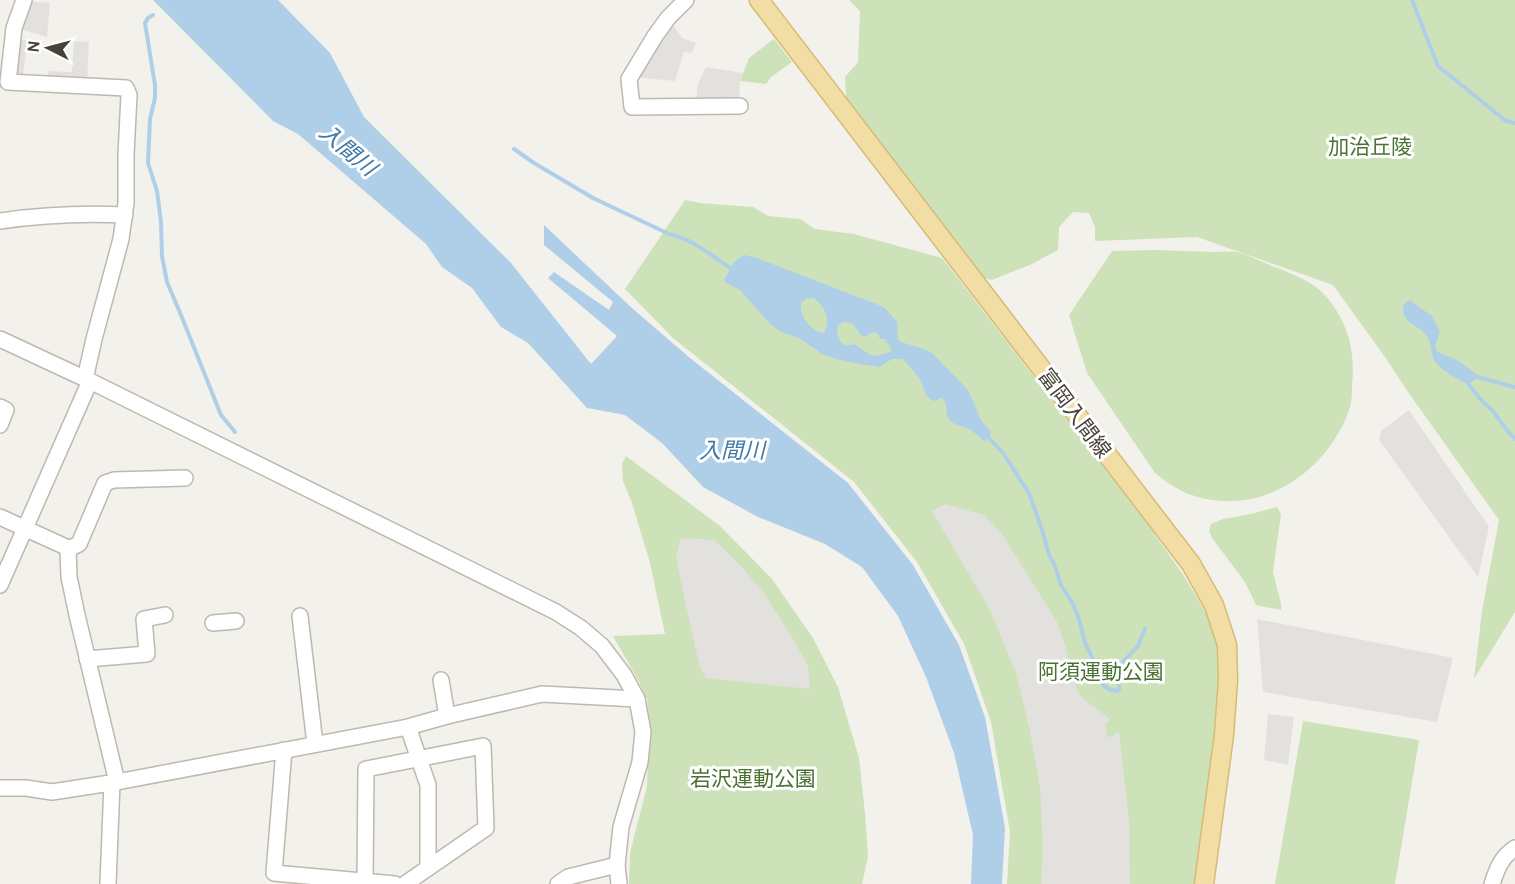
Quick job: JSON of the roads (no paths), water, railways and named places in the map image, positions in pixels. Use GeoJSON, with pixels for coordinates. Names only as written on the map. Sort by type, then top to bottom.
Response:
{"type":"FeatureCollection","features":[{"type":"Feature","properties":{"kind":"main road","name":"富岡入間線"},"geometry":{"type":"LineString","coordinates":[[759,0],[1191,564],[1214,605],[1227,645],[1228,680],[1224,735],[1204,884]]}},
{"type":"Feature","properties":{"kind":"street"},"geometry":{"type":"LineString","coordinates":[[0,585],[88,380],[94,339],[122,239],[129,95],[126,88],[4,84],[5,50],[24,0]]}},
{"type":"Feature","properties":{"kind":"street"},"geometry":{"type":"LineString","coordinates":[[686,0],[668,18],[655,36],[629,79],[632,107],[740,105]]}},
{"type":"Feature","properties":{"kind":"street"},"geometry":{"type":"LineString","coordinates":[[0,221],[33,216],[89,213],[124,215]]}},
{"type":"Feature","properties":{"kind":"street"},"geometry":{"type":"LineString","coordinates":[[0,339],[88,380],[556,612],[581,628],[602,646],[624,675],[637,699],[643,732],[640,762],[621,827],[617,865],[618,884]]}},
{"type":"Feature","properties":{"kind":"street"},"geometry":{"type":"LineString","coordinates":[[0,407],[6,410],[0,425]]}},
{"type":"Feature","properties":{"kind":"street"},"geometry":{"type":"LineString","coordinates":[[68,549],[79,544],[105,483],[114,480],[185,478]]}},
{"type":"Feature","properties":{"kind":"street"},"geometry":{"type":"LineString","coordinates":[[0,517],[68,549]]}},
{"type":"Feature","properties":{"kind":"street"},"geometry":{"type":"LineString","coordinates":[[68,549],[69,577],[114,782],[108,884]]}},
{"type":"Feature","properties":{"kind":"street"},"geometry":{"type":"LineString","coordinates":[[87,659],[147,654],[144,619],[165,615]]}},
{"type":"Feature","properties":{"kind":"street"},"geometry":{"type":"LineString","coordinates":[[300,616],[315,744]]}},
{"type":"Feature","properties":{"kind":"street"},"geometry":{"type":"LineString","coordinates":[[213,623],[236,621]]}},
{"type":"Feature","properties":{"kind":"street"},"geometry":{"type":"LineString","coordinates":[[441,680],[447,716]]}},
{"type":"Feature","properties":{"kind":"street"},"geometry":{"type":"LineString","coordinates":[[0,788],[26,788],[52,792],[114,782],[408,727],[542,694],[637,699]]}},
{"type":"Feature","properties":{"kind":"street"},"geometry":{"type":"LineString","coordinates":[[408,727],[428,785],[428,868]]}},
{"type":"Feature","properties":{"kind":"street"},"geometry":{"type":"LineString","coordinates":[[365,882],[366,769],[483,746],[486,828],[405,884]]}},
{"type":"Feature","properties":{"kind":"street"},"geometry":{"type":"LineString","coordinates":[[284,750],[274,873],[395,884]]}},
{"type":"Feature","properties":{"kind":"street"},"geometry":{"type":"LineString","coordinates":[[1492,884],[1503,858],[1515,848]]}},
{"type":"Feature","properties":{"kind":"street"},"geometry":{"type":"LineString","coordinates":[[558,884],[568,877],[617,865]]}},
{"type":"Feature","properties":{"kind":"water","name":"入間川"},"geometry":{"type":"Polygon","coordinates":[[[153,0],[278,0],[330,53],[364,117],[511,263],[591,364],[617,336],[548,278],[554,272],[609,310],[613,302],[544,245],[544,225],[633,309],[690,358],[848,483],[913,565],[959,645],[985,717],[1005,828],[1002,884],[971,884],[973,835],[954,753],[926,677],[898,616],[862,567],[825,544],[758,517],[703,487],[662,443],[625,415],[587,408],[528,343],[501,327],[472,288],[442,267],[426,244],[298,134],[273,121],[153,0]]]}},
{"type":"Feature","properties":{"kind":"water"},"geometry":{"type":"Polygon","coordinates":[[[744,255],[754,257],[885,308],[897,322],[898,339],[901,342],[932,353],[968,390],[981,420],[991,432],[989,438],[984,441],[971,430],[954,424],[947,415],[944,400],[941,397],[935,401],[929,398],[917,376],[903,359],[892,359],[880,367],[853,363],[822,354],[799,338],[781,332],[770,324],[740,290],[726,283],[724,280],[734,262],[744,255]],[[813,298],[801,303],[802,313],[810,326],[824,333],[827,323],[826,313],[813,298]],[[844,322],[838,325],[837,331],[839,339],[846,346],[854,344],[875,356],[892,351],[885,339],[880,339],[878,334],[873,332],[865,337],[853,324],[844,322]]]}},
{"type":"Feature","properties":{"kind":"water"},"geometry":{"type":"Polygon","coordinates":[[[1407,301],[1411,301],[1432,316],[1440,331],[1435,347],[1438,352],[1457,360],[1477,374],[1469,385],[1437,364],[1428,338],[1404,316],[1403,306],[1407,301]]]}},
{"type":"Feature","properties":{"kind":"waterway"},"geometry":{"type":"LineString","coordinates":[[1412,0],[1438,66],[1506,121],[1515,123]]}},
{"type":"Feature","properties":{"kind":"waterway"},"geometry":{"type":"LineString","coordinates":[[153,15],[145,23],[155,85],[155,98],[150,119],[148,163],[157,191],[162,256],[167,282],[221,415],[235,432]]}},
{"type":"Feature","properties":{"kind":"waterway"},"geometry":{"type":"LineString","coordinates":[[514,149],[593,198],[693,243],[730,268]]}},
{"type":"Feature","properties":{"kind":"waterway"},"geometry":{"type":"LineString","coordinates":[[1477,377],[1515,387]]}},
{"type":"Feature","properties":{"kind":"waterway"},"geometry":{"type":"LineString","coordinates":[[1469,385],[1515,439]]}},
{"type":"Feature","properties":{"kind":"waterway"},"geometry":{"type":"LineString","coordinates":[[989,438],[1003,453],[1029,493],[1049,555],[1061,585],[1073,604],[1097,674],[1104,686],[1110,690],[1119,690],[1119,674],[1123,662],[1138,646],[1145,629]]}},
{"type":"Feature","properties":{"kind":"park label","name":"加治丘陵"},"geometry":{"type":"Point","coordinates":[1370,146]}},
{"type":"Feature","properties":{"kind":"park label","name":"阿須運動公園"},"geometry":{"type":"Point","coordinates":[1101,671]}},
{"type":"Feature","properties":{"kind":"park label","name":"岩沢運動公園"},"geometry":{"type":"Point","coordinates":[753,778]}}]}
